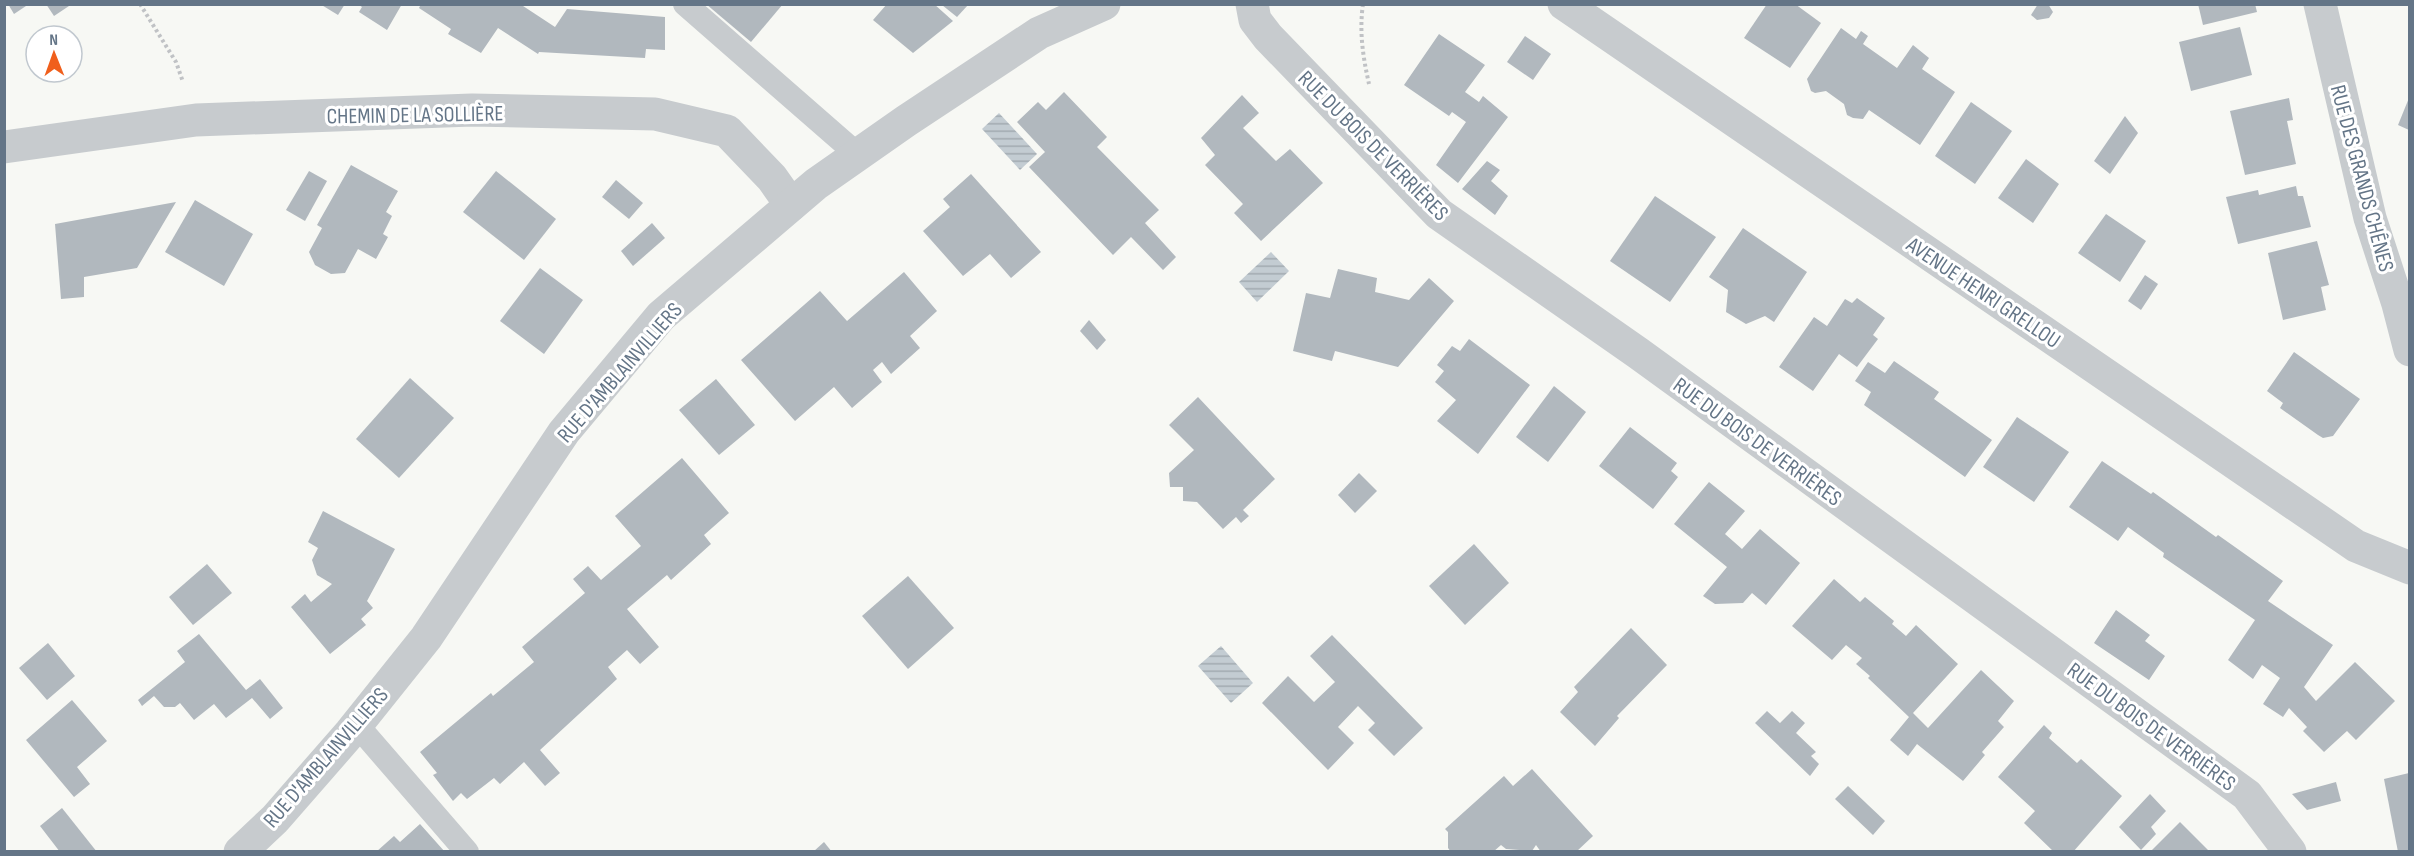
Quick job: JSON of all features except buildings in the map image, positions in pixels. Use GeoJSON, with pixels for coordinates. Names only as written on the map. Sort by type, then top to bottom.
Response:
{"type":"FeatureCollection","features":[{"type":"Feature","properties":{"kind":"street","name":"RUE D'AMBLAINVILLIERS"},"geometry":{"type":"LineString","coordinates":[[240,852],[275,819],[357,725],[426,638],[564,432],[661,316],[816,184],[1039,33],[1104,4]]}},
{"type":"Feature","properties":{"kind":"street","name":"RUE DU BOIS DE VERRIÈRES"},"geometry":{"type":"LineString","coordinates":[[1252,4],[1255,20],[1268,38],[1439,214],[1638,353],[2247,795],[2290,852]]}},
{"type":"Feature","properties":{"kind":"street","name":"AVENUE HENRI GRELLOU"},"geometry":{"type":"LineString","coordinates":[[1564,4],[2356,546],[2409,568]]}},
{"type":"Feature","properties":{"kind":"street","name":"RUE DES GRANDS CHÊNES"},"geometry":{"type":"LineString","coordinates":[[2320,4],[2370,218],[2404,300],[2409,350]]}},
{"type":"Feature","properties":{"kind":"street","name":"CHEMIN DE LA SOLLIÈRE"},"geometry":{"type":"LineString","coordinates":[[4,147],[196,120],[472,110],[655,114],[727,130],[772,178],[791,205]]}},
{"type":"Feature","properties":{"kind":"lane"},"geometry":{"type":"LineString","coordinates":[[685,4],[858,155]]}},
{"type":"Feature","properties":{"kind":"lane"},"geometry":{"type":"LineString","coordinates":[[357,725],[467,852]]}},
{"type":"Feature","properties":{"kind":"path"},"geometry":{"type":"LineString","coordinates":[[140,4],[176,62],[196,120]]}},
{"type":"Feature","properties":{"kind":"path"},"geometry":{"type":"LineString","coordinates":[[1363,4],[1360,24],[1363,57],[1377,118],[1365,137]]}},
{"type":"Feature","properties":{"kind":"shaded area"},"geometry":{"type":"Polygon","coordinates":[[[999,113],[1037,154],[1020,170],[982,129],[999,113]]]}},
{"type":"Feature","properties":{"kind":"shaded area"},"geometry":{"type":"Polygon","coordinates":[[[1271,252],[1289,271],[1257,302],[1239,282],[1271,252]]]}},
{"type":"Feature","properties":{"kind":"shaded area"},"geometry":{"type":"Polygon","coordinates":[[[1221,646],[1253,683],[1231,703],[1198,666],[1221,646]]]}}]}
